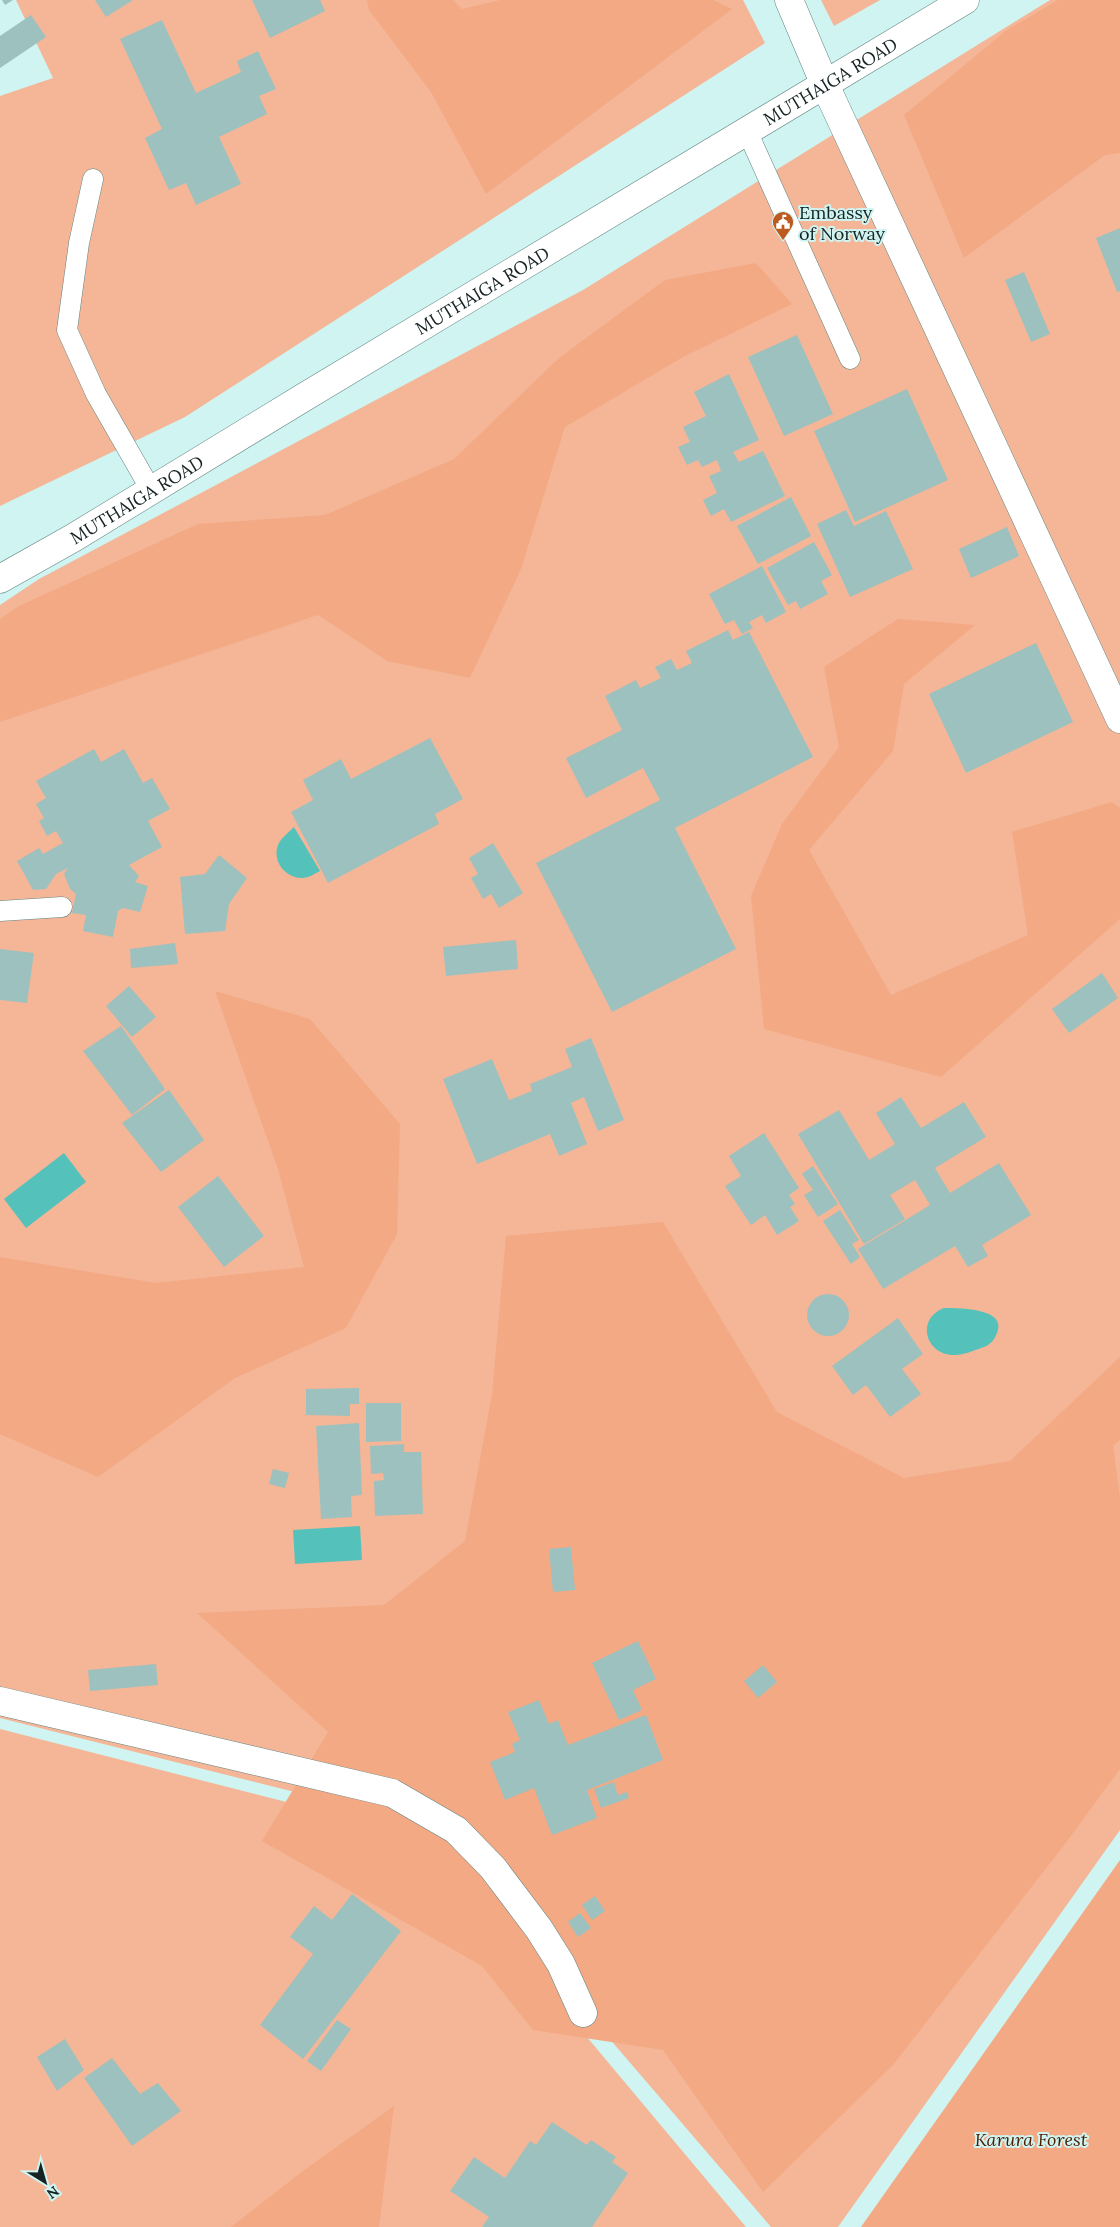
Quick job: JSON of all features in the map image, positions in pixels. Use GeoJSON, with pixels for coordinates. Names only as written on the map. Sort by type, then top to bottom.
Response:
{"type":"FeatureCollection","features":[{"type":"Feature","properties":{"kind":"street"},"geometry":{"type":"LineString","coordinates":[[788,0],[825,85],[1120,720]]}},
{"type":"Feature","properties":{"kind":"street","name":"MUTHAIGA ROAD"},"geometry":{"type":"LineString","coordinates":[[0,579],[965,0]]}},
{"type":"Feature","properties":{"kind":"street"},"geometry":{"type":"LineString","coordinates":[[0,1701],[392,1793],[456,1830],[493,1868],[544,1936],[561,1964],[583,2013]]}},
{"type":"Feature","properties":{"kind":"lane"},"geometry":{"type":"LineString","coordinates":[[747,131],[850,359]]}},
{"type":"Feature","properties":{"kind":"lane"},"geometry":{"type":"LineString","coordinates":[[93,179],[79,243],[67,330],[96,394],[151,490]]}},
{"type":"Feature","properties":{"kind":"lane"},"geometry":{"type":"LineString","coordinates":[[0,911],[62,907]]}},
{"type":"Feature","properties":{"kind":"shaded area"},"geometry":{"type":"Polygon","coordinates":[[[16,0],[743,0],[765,43],[185,417],[0,506],[0,96],[53,78],[16,0]]]}},
{"type":"Feature","properties":{"kind":"shaded area"},"geometry":{"type":"Polygon","coordinates":[[[821,0],[880,0],[834,26],[821,0]]]}},
{"type":"Feature","properties":{"kind":"shaded area"},"geometry":{"type":"Polygon","coordinates":[[[1050,0],[1120,0],[1120,1830],[838,2227],[771,2227],[439,1840],[418,1823],[0,1718],[0,605],[39,579],[583,290],[1050,0]]]}},
{"type":"Feature","properties":{"kind":"shaded area"},"geometry":{"type":"Polygon","coordinates":[[[0,1729],[412,1834],[540,1981],[746,2227],[0,2227],[0,1729]]]}},
{"type":"Feature","properties":{"kind":"green space"},"geometry":{"type":"Polygon","coordinates":[[[367,0],[453,0],[462,9],[500,0],[713,0],[732,9],[486,194],[431,92],[369,10],[367,0]]]}},
{"type":"Feature","properties":{"kind":"green space"},"geometry":{"type":"Polygon","coordinates":[[[1058,0],[1120,0],[1120,153],[1105,155],[964,258],[904,115],[1007,30],[1058,0]]]}},
{"type":"Feature","properties":{"kind":"green space"},"geometry":{"type":"Polygon","coordinates":[[[756,263],[792,304],[683,357],[565,427],[521,569],[470,678],[387,661],[318,615],[0,722],[0,619],[19,606],[198,524],[325,515],[454,459],[559,358],[665,280],[756,263]]]}},
{"type":"Feature","properties":{"kind":"green space"},"geometry":{"type":"Polygon","coordinates":[[[898,619],[975,625],[904,684],[893,751],[809,850],[891,995],[1028,935],[1012,832],[1112,802],[1120,808],[1120,919],[941,1077],[764,1029],[751,896],[782,824],[839,747],[824,667],[898,619]]]}},
{"type":"Feature","properties":{"kind":"green space"},"geometry":{"type":"Polygon","coordinates":[[[215,991],[310,1019],[400,1124],[397,1234],[346,1328],[235,1378],[98,1477],[0,1434],[0,1257],[156,1283],[304,1267],[278,1169],[215,991]]]}},
{"type":"Feature","properties":{"kind":"green space"},"geometry":{"type":"Polygon","coordinates":[[[663,1222],[777,1412],[904,1478],[1010,1461],[1120,1357],[1120,1440],[1113,1446],[1120,1497],[1120,1769],[1065,1844],[893,2065],[763,2192],[663,2050],[533,2030],[482,1966],[262,1841],[328,1732],[197,1613],[384,1605],[465,1541],[492,1394],[506,1236],[663,1222]]]}},
{"type":"Feature","properties":{"kind":"green space","name":"Karura Forest"},"geometry":{"type":"Polygon","coordinates":[[[1120,1860],[1120,2227],[861,2227],[1120,1860]]]}},
{"type":"Feature","properties":{"kind":"green space"},"geometry":{"type":"Polygon","coordinates":[[[394,2106],[379,2227],[231,2227],[303,2171],[394,2106]]]}},
{"type":"Feature","properties":{"kind":"water"},"geometry":{"type":"Polygon","coordinates":[[[294,827],[320,871],[311,876],[302,878],[290,875],[281,868],[278,862],[277,851],[279,842],[294,827]]]}},
{"type":"Feature","properties":{"kind":"water"},"geometry":{"type":"Polygon","coordinates":[[[64,1153],[86,1182],[26,1228],[4,1199],[64,1153]]]}},
{"type":"Feature","properties":{"kind":"water"},"geometry":{"type":"Polygon","coordinates":[[[944,1308],[970,1309],[989,1314],[998,1325],[997,1333],[991,1343],[971,1352],[955,1355],[945,1354],[937,1350],[931,1343],[927,1328],[929,1320],[935,1313],[944,1308]]]}},
{"type":"Feature","properties":{"kind":"water"},"geometry":{"type":"Polygon","coordinates":[[[360,1526],[362,1560],[295,1564],[293,1530],[360,1526]]]}},
{"type":"Feature","properties":{"kind":"building"},"geometry":{"type":"Polygon","coordinates":[[[2,0],[13,0],[5,5],[2,0]]]}},
{"type":"Feature","properties":{"kind":"building"},"geometry":{"type":"Polygon","coordinates":[[[95,0],[133,0],[106,17],[95,0]]]}},
{"type":"Feature","properties":{"kind":"building"},"geometry":{"type":"Polygon","coordinates":[[[252,0],[320,0],[325,11],[270,38],[252,0]]]}},
{"type":"Feature","properties":{"kind":"building"},"geometry":{"type":"Polygon","coordinates":[[[31,15],[46,37],[0,68],[0,36],[31,15]]]}},
{"type":"Feature","properties":{"kind":"building"},"geometry":{"type":"Polygon","coordinates":[[[162,20],[196,93],[241,72],[237,61],[258,51],[276,89],[259,96],[267,114],[219,137],[241,184],[196,205],[186,183],[169,190],[145,138],[162,129],[120,39],[162,20]]]}},
{"type":"Feature","properties":{"kind":"building"},"geometry":{"type":"Polygon","coordinates":[[[1120,228],[1120,291],[1117,292],[1096,238],[1120,228]]]}},
{"type":"Feature","properties":{"kind":"building"},"geometry":{"type":"Polygon","coordinates":[[[1024,272],[1050,334],[1031,342],[1005,280],[1024,272]]]}},
{"type":"Feature","properties":{"kind":"building"},"geometry":{"type":"Polygon","coordinates":[[[797,335],[833,414],[784,436],[748,357],[797,335]]]}},
{"type":"Feature","properties":{"kind":"building"},"geometry":{"type":"Polygon","coordinates":[[[729,374],[759,440],[733,452],[739,462],[763,451],[785,496],[731,522],[724,509],[711,516],[703,500],[717,493],[709,476],[721,471],[717,460],[702,467],[698,460],[687,465],[678,447],[690,442],[683,427],[706,416],[694,392],[729,374]]]}},
{"type":"Feature","properties":{"kind":"building"},"geometry":{"type":"Polygon","coordinates":[[[907,389],[948,480],[855,522],[814,431],[907,389]]]}},
{"type":"Feature","properties":{"kind":"building"},"geometry":{"type":"Polygon","coordinates":[[[791,497],[811,536],[758,564],[737,526],[791,497]]]}},
{"type":"Feature","properties":{"kind":"building"},"geometry":{"type":"Polygon","coordinates":[[[846,510],[854,526],[886,511],[913,569],[850,597],[817,524],[846,510]]]}},
{"type":"Feature","properties":{"kind":"building"},"geometry":{"type":"Polygon","coordinates":[[[1007,527],[1019,556],[971,578],[959,549],[1007,527]]]}},
{"type":"Feature","properties":{"kind":"building"},"geometry":{"type":"Polygon","coordinates":[[[814,542],[832,575],[821,581],[828,594],[800,609],[796,601],[788,605],[767,568],[814,542]]]}},
{"type":"Feature","properties":{"kind":"building"},"geometry":{"type":"Polygon","coordinates":[[[762,566],[786,612],[766,623],[762,615],[749,622],[753,628],[742,634],[734,620],[725,624],[709,594],[762,566]]]}},
{"type":"Feature","properties":{"kind":"building"},"geometry":{"type":"Polygon","coordinates":[[[728,630],[733,640],[749,632],[813,757],[675,828],[736,949],[612,1012],[536,863],[660,800],[643,768],[586,798],[566,758],[622,730],[605,696],[636,680],[640,688],[661,678],[655,667],[671,659],[677,670],[692,663],[686,651],[728,630]]]}},
{"type":"Feature","properties":{"kind":"building"},"geometry":{"type":"Polygon","coordinates":[[[1036,643],[1073,722],[966,773],[929,694],[1036,643]]]}},
{"type":"Feature","properties":{"kind":"building"},"geometry":{"type":"Polygon","coordinates":[[[430,738],[463,799],[435,814],[439,824],[328,883],[291,812],[313,800],[303,780],[341,759],[351,779],[430,738]]]}},
{"type":"Feature","properties":{"kind":"building"},"geometry":{"type":"Polygon","coordinates":[[[94,749],[101,762],[124,749],[143,783],[152,778],[170,809],[148,821],[162,847],[129,865],[139,876],[135,882],[148,886],[140,912],[123,908],[118,911],[113,937],[83,931],[86,915],[72,913],[76,894],[70,889],[64,874],[68,868],[56,874],[46,889],[33,890],[17,861],[39,848],[43,854],[63,843],[56,831],[47,836],[39,821],[44,818],[36,804],[46,798],[36,781],[94,749]]]}},
{"type":"Feature","properties":{"kind":"building"},"geometry":{"type":"Polygon","coordinates":[[[493,843],[523,893],[499,908],[491,894],[483,899],[471,878],[478,874],[469,858],[493,843]]]}},
{"type":"Feature","properties":{"kind":"building"},"geometry":{"type":"Polygon","coordinates":[[[219,855],[247,878],[229,904],[225,931],[185,934],[180,877],[205,874],[219,855]]]}},
{"type":"Feature","properties":{"kind":"building"},"geometry":{"type":"Polygon","coordinates":[[[516,940],[518,969],[446,976],[443,947],[516,940]]]}},
{"type":"Feature","properties":{"kind":"building"},"geometry":{"type":"Polygon","coordinates":[[[175,943],[178,964],[131,968],[130,949],[175,943]]]}},
{"type":"Feature","properties":{"kind":"building"},"geometry":{"type":"Polygon","coordinates":[[[0,949],[34,953],[27,1003],[0,1000],[0,949]]]}},
{"type":"Feature","properties":{"kind":"building"},"geometry":{"type":"Polygon","coordinates":[[[1102,973],[1118,998],[1069,1033],[1052,1009],[1102,973]]]}},
{"type":"Feature","properties":{"kind":"building"},"geometry":{"type":"Polygon","coordinates":[[[129,986],[156,1017],[132,1037],[106,1006],[129,986]]]}},
{"type":"Feature","properties":{"kind":"building"},"geometry":{"type":"Polygon","coordinates":[[[121,1026],[165,1089],[132,1115],[83,1051],[121,1026]]]}},
{"type":"Feature","properties":{"kind":"building"},"geometry":{"type":"Polygon","coordinates":[[[591,1038],[624,1120],[598,1131],[584,1097],[571,1103],[587,1144],[559,1156],[550,1134],[477,1164],[443,1079],[492,1059],[509,1100],[532,1091],[530,1084],[572,1067],[565,1049],[591,1038]]]}},
{"type":"Feature","properties":{"kind":"building"},"geometry":{"type":"Polygon","coordinates":[[[169,1090],[204,1140],[161,1172],[122,1123],[169,1090]]]}},
{"type":"Feature","properties":{"kind":"building"},"geometry":{"type":"Polygon","coordinates":[[[901,1097],[921,1128],[964,1102],[986,1137],[935,1168],[950,1193],[999,1163],[1031,1215],[982,1245],[988,1256],[968,1267],[955,1246],[883,1289],[858,1249],[930,1205],[915,1180],[890,1195],[905,1219],[864,1244],[798,1134],[839,1110],[869,1160],[895,1144],[876,1113],[901,1097]]]}},
{"type":"Feature","properties":{"kind":"building"},"geometry":{"type":"Polygon","coordinates":[[[764,1133],[799,1188],[789,1195],[795,1204],[790,1207],[799,1221],[777,1235],[765,1215],[751,1225],[725,1186],[741,1176],[729,1156],[764,1133]]]}},
{"type":"Feature","properties":{"kind":"building"},"geometry":{"type":"Polygon","coordinates":[[[813,1166],[838,1204],[818,1217],[804,1195],[813,1190],[802,1174],[813,1166]]]}},
{"type":"Feature","properties":{"kind":"building"},"geometry":{"type":"Polygon","coordinates":[[[218,1176],[264,1236],[224,1267],[178,1207],[218,1176]]]}},
{"type":"Feature","properties":{"kind":"building"},"geometry":{"type":"Polygon","coordinates":[[[840,1210],[859,1240],[852,1244],[860,1257],[851,1264],[823,1221],[840,1210]]]}},
{"type":"Feature","properties":{"kind":"building"},"geometry":{"type":"Polygon","coordinates":[[[832,1294],[840,1297],[846,1303],[849,1315],[846,1327],[840,1333],[824,1336],[816,1333],[810,1327],[807,1311],[810,1303],[816,1297],[832,1294]]]}},
{"type":"Feature","properties":{"kind":"building"},"geometry":{"type":"Polygon","coordinates":[[[898,1318],[923,1354],[902,1369],[921,1394],[890,1417],[866,1385],[853,1395],[832,1366],[898,1318]]]}},
{"type":"Feature","properties":{"kind":"building"},"geometry":{"type":"Polygon","coordinates":[[[359,1388],[359,1404],[350,1404],[350,1416],[306,1415],[306,1389],[359,1388]]]}},
{"type":"Feature","properties":{"kind":"building"},"geometry":{"type":"Polygon","coordinates":[[[366,1403],[401,1403],[401,1441],[366,1442],[366,1403]]]}},
{"type":"Feature","properties":{"kind":"building"},"geometry":{"type":"Polygon","coordinates":[[[359,1423],[362,1495],[351,1496],[352,1517],[321,1519],[316,1426],[359,1423]]]}},
{"type":"Feature","properties":{"kind":"building"},"geometry":{"type":"Polygon","coordinates":[[[404,1444],[404,1452],[421,1452],[423,1514],[375,1516],[374,1481],[384,1480],[383,1473],[371,1474],[370,1446],[404,1444]]]}},
{"type":"Feature","properties":{"kind":"building"},"geometry":{"type":"Polygon","coordinates":[[[273,1469],[289,1473],[285,1488],[269,1484],[273,1469]]]}},
{"type":"Feature","properties":{"kind":"building"},"geometry":{"type":"Polygon","coordinates":[[[571,1547],[575,1590],[553,1592],[549,1549],[571,1547]]]}},
{"type":"Feature","properties":{"kind":"building"},"geometry":{"type":"Polygon","coordinates":[[[638,1641],[656,1679],[633,1690],[642,1710],[619,1720],[592,1663],[638,1641]]]}},
{"type":"Feature","properties":{"kind":"building"},"geometry":{"type":"Polygon","coordinates":[[[156,1664],[158,1685],[90,1691],[88,1670],[156,1664]]]}},
{"type":"Feature","properties":{"kind":"building"},"geometry":{"type":"Polygon","coordinates":[[[763,1665],[777,1682],[758,1698],[744,1681],[763,1665]]]}},
{"type":"Feature","properties":{"kind":"building"},"geometry":{"type":"Polygon","coordinates":[[[539,1700],[549,1724],[558,1720],[568,1745],[646,1715],[663,1760],[587,1790],[597,1818],[552,1835],[534,1788],[505,1800],[490,1762],[515,1752],[512,1744],[520,1740],[508,1712],[539,1700]]]}},
{"type":"Feature","properties":{"kind":"building"},"geometry":{"type":"Polygon","coordinates":[[[614,1782],[618,1795],[627,1792],[629,1798],[601,1808],[594,1789],[614,1782]]]}},
{"type":"Feature","properties":{"kind":"building"},"geometry":{"type":"Polygon","coordinates":[[[352,1894],[401,1931],[303,2059],[260,2025],[313,1954],[290,1937],[314,1906],[332,1920],[352,1894]]]}},
{"type":"Feature","properties":{"kind":"building"},"geometry":{"type":"Polygon","coordinates":[[[595,1896],[605,1911],[592,1920],[582,1905],[595,1896]]]}},
{"type":"Feature","properties":{"kind":"building"},"geometry":{"type":"Polygon","coordinates":[[[580,1913],[591,1928],[578,1937],[568,1922],[580,1913]]]}},
{"type":"Feature","properties":{"kind":"building"},"geometry":{"type":"Polygon","coordinates":[[[337,2020],[351,2029],[321,2071],[307,2061],[337,2020]]]}},
{"type":"Feature","properties":{"kind":"building"},"geometry":{"type":"Polygon","coordinates":[[[65,2039],[84,2070],[57,2091],[37,2057],[65,2039]]]}},
{"type":"Feature","properties":{"kind":"building"},"geometry":{"type":"Polygon","coordinates":[[[112,2058],[140,2094],[158,2083],[181,2111],[132,2146],[84,2078],[112,2058]]]}},
{"type":"Feature","properties":{"kind":"building"},"geometry":{"type":"Polygon","coordinates":[[[552,2122],[587,2145],[591,2140],[616,2157],[612,2162],[628,2173],[592,2227],[482,2227],[489,2217],[450,2191],[474,2157],[505,2178],[530,2141],[536,2145],[552,2122]]]}},
{"type":"Feature","properties":{"kind":"place","name":"Embassy of Norway"},"geometry":{"type":"Point","coordinates":[783,241]}}]}
